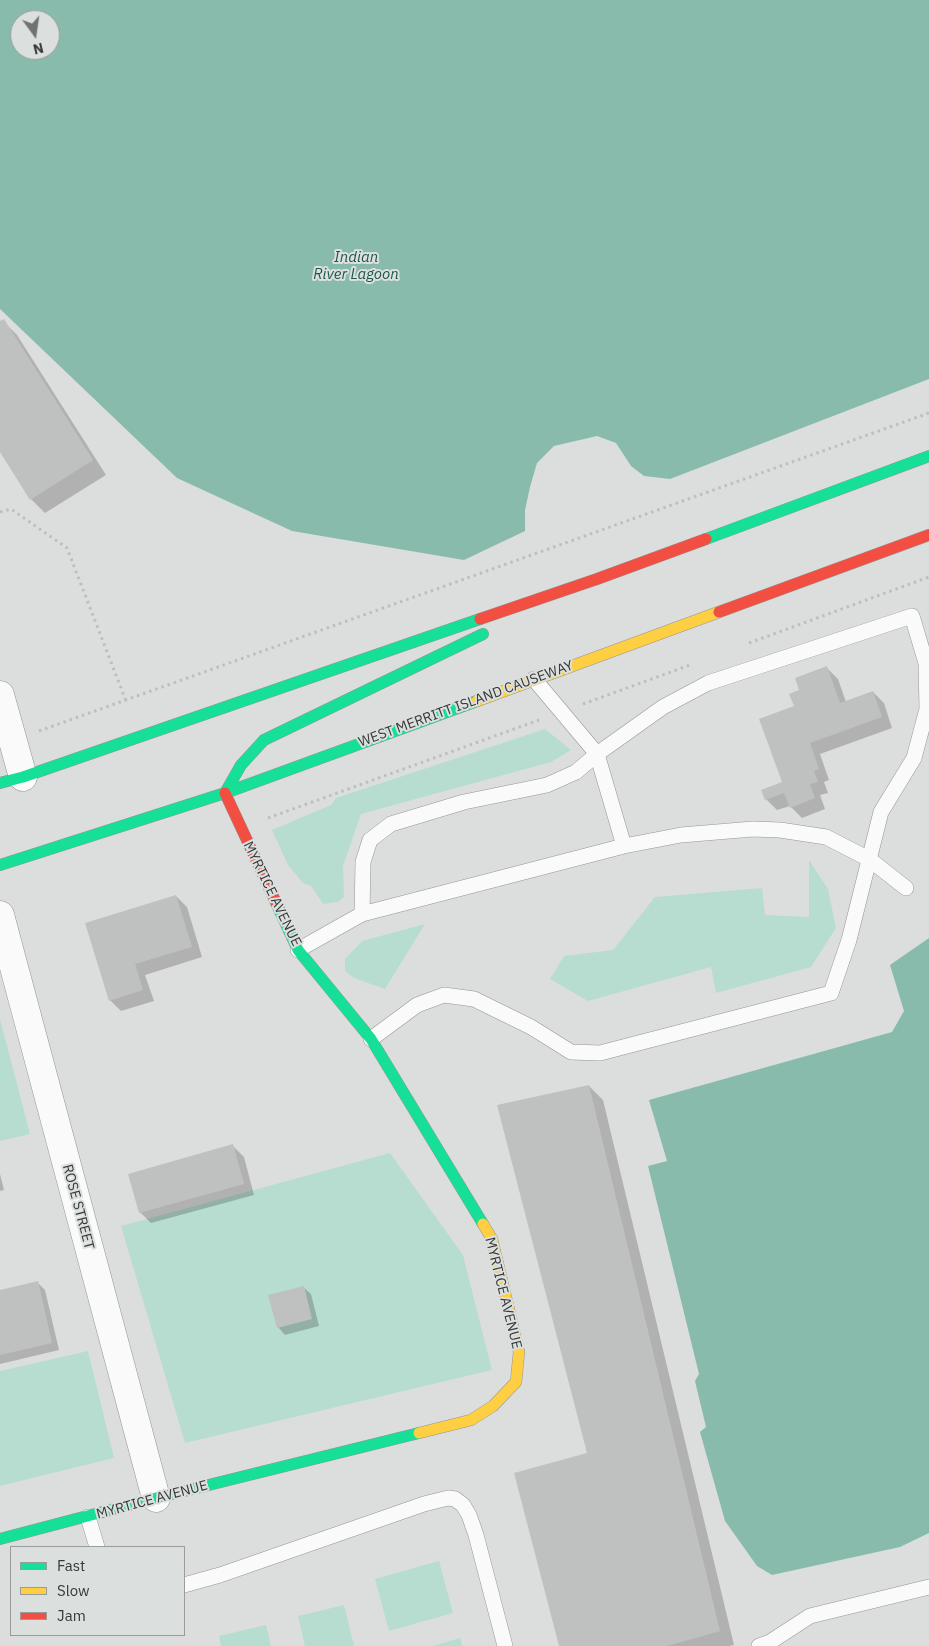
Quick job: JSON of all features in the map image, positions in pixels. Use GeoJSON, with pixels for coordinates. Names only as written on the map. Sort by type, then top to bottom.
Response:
{"type":"FeatureCollection","features":[{"type":"Feature","properties":{"kind":"main road"},"geometry":{"type":"LineString","coordinates":[[12,780],[598,579],[929,456]]}},
{"type":"Feature","properties":{"kind":"main road","name":"WEST MERRITT ISLAND CAUSEWAY"},"geometry":{"type":"LineString","coordinates":[[0,865],[225,793],[929,535]]}},
{"type":"Feature","properties":{"kind":"main road"},"geometry":{"type":"LineString","coordinates":[[510,622],[598,579]]}},
{"type":"Feature","properties":{"kind":"main road"},"geometry":{"type":"LineString","coordinates":[[225,793],[241,765],[264,740],[492,630]]}},
{"type":"Feature","properties":{"kind":"main road","name":"MYRTICE AVENUE"},"geometry":{"type":"LineString","coordinates":[[0,1539],[156,1498],[471,1420],[493,1406],[516,1382],[519,1352],[492,1239],[371,1039],[298,950],[225,793]]}},
{"type":"Feature","properties":{"kind":"street"},"geometry":{"type":"LineString","coordinates":[[0,696],[12,738],[12,780]]}},
{"type":"Feature","properties":{"kind":"street","name":"ROSE STREET"},"geometry":{"type":"LineString","coordinates":[[0,915],[156,1498]]}},
{"type":"Feature","properties":{"kind":"lane"},"geometry":{"type":"LineString","coordinates":[[362,914],[362,862],[370,840],[391,824],[464,802],[547,785],[576,772],[597,754],[663,707],[708,683],[912,616],[926,663],[927,709],[914,758],[881,812],[849,940],[831,993],[600,1053],[571,1052],[531,1027],[474,998],[444,995],[417,1005],[371,1039]]}},
{"type":"Feature","properties":{"kind":"lane"},"geometry":{"type":"LineString","coordinates":[[534,679],[597,754],[624,846]]}},
{"type":"Feature","properties":{"kind":"lane"},"geometry":{"type":"LineString","coordinates":[[298,950],[362,914],[624,846],[681,835],[753,829],[780,830],[826,838],[869,859],[906,888]]}},
{"type":"Feature","properties":{"kind":"lane"},"geometry":{"type":"LineString","coordinates":[[185,1585],[220,1575],[388,1515],[448,1498],[455,1499],[469,1515],[476,1535],[505,1646]]}},
{"type":"Feature","properties":{"kind":"lane"},"geometry":{"type":"LineString","coordinates":[[88,1517],[96,1546]]}},
{"type":"Feature","properties":{"kind":"lane"},"geometry":{"type":"LineString","coordinates":[[759,1646],[770,1642],[810,1616],[929,1588]]}},
{"type":"Feature","properties":{"kind":"path"},"geometry":{"type":"LineString","coordinates":[[12,738],[53,727],[929,414]]}},
{"type":"Feature","properties":{"kind":"path"},"geometry":{"type":"LineString","coordinates":[[0,512],[12,508],[68,548],[126,701]]}},
{"type":"Feature","properties":{"kind":"path"},"geometry":{"type":"LineString","coordinates":[[741,646],[929,577]]}},
{"type":"Feature","properties":{"kind":"path"},"geometry":{"type":"LineString","coordinates":[[239,825],[271,818],[694,663]]}},
{"type":"Feature","properties":{"kind":"shaded area"},"geometry":{"type":"Polygon","coordinates":[[[545,729],[571,750],[551,762],[361,814],[343,866],[344,897],[338,902],[323,904],[311,886],[303,883],[288,865],[272,830],[331,805],[336,798],[545,729]]]}},
{"type":"Feature","properties":{"kind":"shaded area"},"geometry":{"type":"Polygon","coordinates":[[[809,860],[828,889],[836,928],[811,967],[716,993],[711,967],[588,1001],[550,979],[564,956],[613,950],[655,897],[762,888],[765,915],[809,917],[809,860]]]}},
{"type":"Feature","properties":{"kind":"shaded area"},"geometry":{"type":"Polygon","coordinates":[[[425,924],[385,989],[354,978],[345,971],[345,959],[362,941],[425,924]]]}},
{"type":"Feature","properties":{"kind":"shaded area"},"geometry":{"type":"Polygon","coordinates":[[[0,1019],[30,1134],[0,1141],[0,1019]]]}},
{"type":"Feature","properties":{"kind":"shaded area"},"geometry":{"type":"Polygon","coordinates":[[[390,1153],[463,1255],[492,1370],[185,1443],[121,1226],[390,1153]]]}},
{"type":"Feature","properties":{"kind":"shaded area"},"geometry":{"type":"Polygon","coordinates":[[[88,1351],[114,1458],[0,1486],[0,1371],[88,1351]]]}},
{"type":"Feature","properties":{"kind":"shaded area"},"geometry":{"type":"Polygon","coordinates":[[[439,1561],[453,1613],[389,1631],[375,1579],[439,1561]]]}},
{"type":"Feature","properties":{"kind":"shaded area"},"geometry":{"type":"Polygon","coordinates":[[[344,1605],[354,1646],[305,1646],[298,1616],[344,1605]]]}},
{"type":"Feature","properties":{"kind":"shaded area"},"geometry":{"type":"Polygon","coordinates":[[[266,1625],[271,1646],[221,1646],[219,1636],[266,1625]]]}},
{"type":"Feature","properties":{"kind":"shaded area"},"geometry":{"type":"Polygon","coordinates":[[[460,1638],[462,1646],[433,1646],[460,1638]]]}},
{"type":"Feature","properties":{"kind":"water","name":"Indian River Lagoon"},"geometry":{"type":"Polygon","coordinates":[[[0,0],[929,0],[929,379],[670,479],[644,476],[631,466],[616,443],[597,436],[554,446],[537,463],[525,510],[525,531],[464,560],[292,531],[177,478],[0,309],[0,0]]]}},
{"type":"Feature","properties":{"kind":"water"},"geometry":{"type":"Polygon","coordinates":[[[929,938],[929,1533],[900,1547],[772,1575],[757,1566],[725,1521],[700,1432],[706,1427],[695,1381],[699,1374],[648,1166],[667,1161],[649,1100],[892,1032],[904,1011],[890,965],[929,938]]]}},
{"type":"Feature","properties":{"kind":"building"},"geometry":{"type":"Polygon","coordinates":[[[4,319],[93,460],[30,500],[0,452],[0,321],[4,319]]]}},
{"type":"Feature","properties":{"kind":"building"},"geometry":{"type":"Polygon","coordinates":[[[827,666],[840,703],[873,691],[882,717],[810,743],[819,769],[814,771],[818,782],[810,784],[815,798],[790,808],[784,793],[765,800],[761,790],[782,782],[759,719],[794,706],[789,694],[799,690],[795,678],[827,666]]]}},
{"type":"Feature","properties":{"kind":"building"},"geometry":{"type":"Polygon","coordinates":[[[176,895],[192,947],[135,964],[143,990],[109,1001],[85,923],[176,895]]]}},
{"type":"Feature","properties":{"kind":"building"},"geometry":{"type":"Polygon","coordinates":[[[589,1085],[720,1631],[667,1646],[559,1646],[514,1473],[587,1453],[497,1105],[589,1085]]]}},
{"type":"Feature","properties":{"kind":"building"},"geometry":{"type":"Polygon","coordinates":[[[233,1144],[244,1184],[139,1213],[128,1174],[233,1144]]]}},
{"type":"Feature","properties":{"kind":"building"},"geometry":{"type":"Polygon","coordinates":[[[38,1281],[52,1343],[0,1355],[0,1290],[38,1281]]]}},
{"type":"Feature","properties":{"kind":"building"},"geometry":{"type":"Polygon","coordinates":[[[304,1286],[312,1319],[277,1328],[268,1295],[304,1286]]]}},
{"type":"Feature","properties":{"kind":"traffic: fast"},"geometry":{"type":"LineString","coordinates":[[706,539],[929,456]]}},
{"type":"Feature","properties":{"kind":"traffic: fast"},"geometry":{"type":"LineString","coordinates":[[0,783],[23,777],[480,619]]}},
{"type":"Feature","properties":{"kind":"traffic: fast"},"geometry":{"type":"LineString","coordinates":[[225,793],[241,765],[264,740],[483,634]]}},
{"type":"Feature","properties":{"kind":"traffic: fast"},"geometry":{"type":"LineString","coordinates":[[0,865],[225,793],[477,701]]}},
{"type":"Feature","properties":{"kind":"traffic: fast"},"geometry":{"type":"LineString","coordinates":[[279,909],[298,950],[371,1039],[483,1224]]}},
{"type":"Feature","properties":{"kind":"traffic: fast"},"geometry":{"type":"LineString","coordinates":[[0,1539],[419,1433]]}},
{"type":"Feature","properties":{"kind":"traffic: slow"},"geometry":{"type":"LineString","coordinates":[[477,701],[719,612]]}},
{"type":"Feature","properties":{"kind":"traffic: slow"},"geometry":{"type":"LineString","coordinates":[[419,1433],[471,1420],[493,1406],[516,1382],[519,1352],[492,1239],[483,1224]]}},
{"type":"Feature","properties":{"kind":"traffic: jam"},"geometry":{"type":"LineString","coordinates":[[719,612],[929,535]]}},
{"type":"Feature","properties":{"kind":"traffic: jam"},"geometry":{"type":"LineString","coordinates":[[480,619],[706,539]]}},
{"type":"Feature","properties":{"kind":"traffic: jam"},"geometry":{"type":"LineString","coordinates":[[225,793],[279,909]]}}]}
